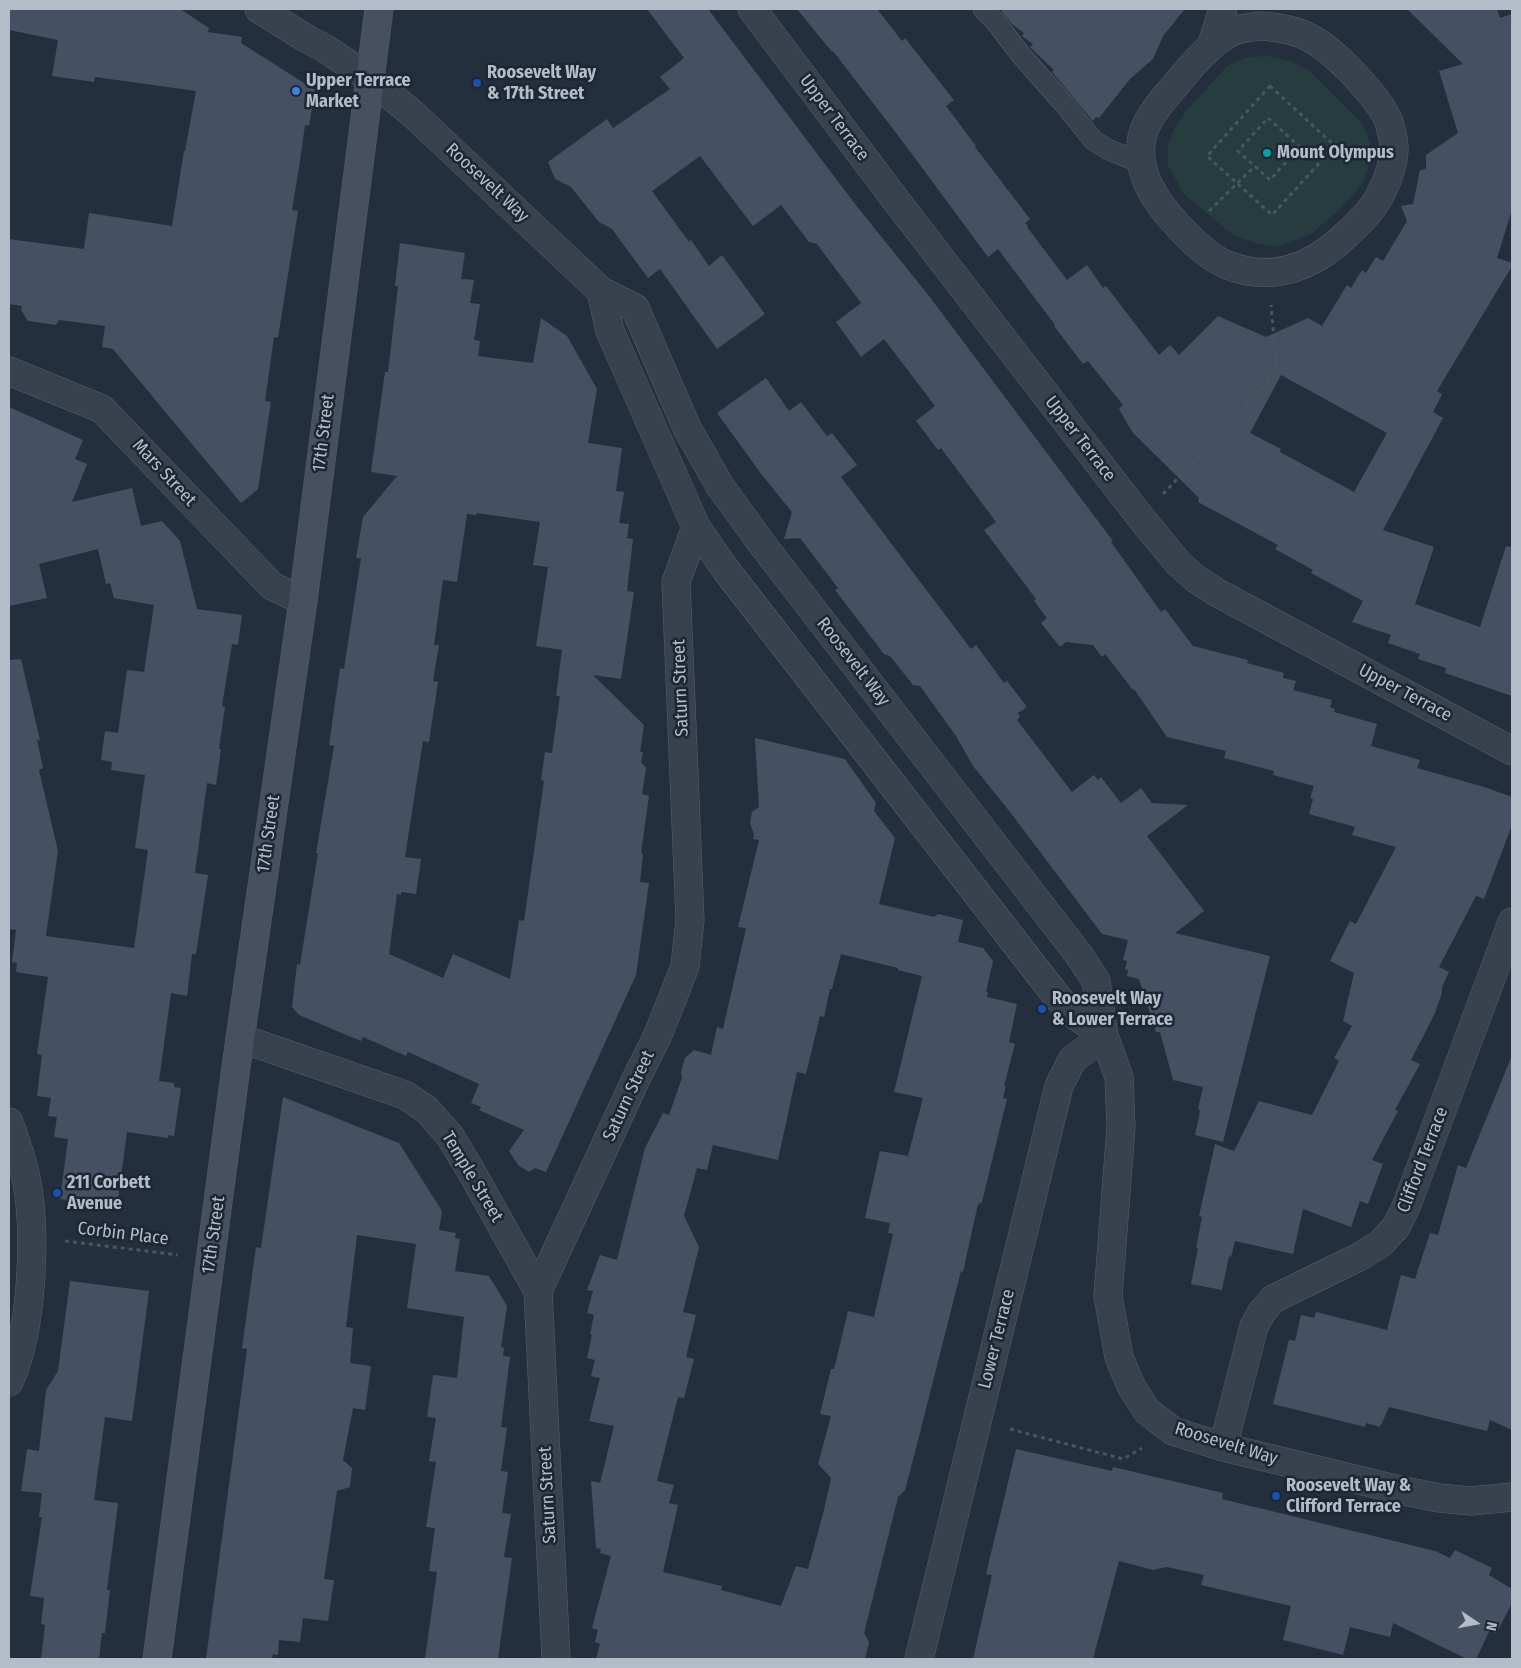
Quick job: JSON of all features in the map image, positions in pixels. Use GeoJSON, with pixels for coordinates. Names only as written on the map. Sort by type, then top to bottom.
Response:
{"type":"FeatureCollection","features":[{"type":"Feature","properties":{"kind":"main road","name":"17th Street"},"geometry":{"type":"LineString","coordinates":[[157,1659],[240,1038],[303,601],[378,9]]}},
{"type":"Feature","properties":{"kind":"street","name":"Roosevelt Way"},"geometry":{"type":"LineString","coordinates":[[259,9],[326,49],[368,78],[413,114],[601,291],[635,308],[687,428],[720,486],[762,544],[1079,955],[1096,982],[1104,1036],[1118,1077],[1121,1127],[1108,1296],[1119,1357],[1131,1386],[1147,1411],[1173,1431],[1223,1447],[1400,1490],[1439,1498],[1471,1501],[1512,1498]]}},
{"type":"Feature","properties":{"kind":"street","name":"Upper Terrace"},"geometry":{"type":"LineString","coordinates":[[752,9],[904,211],[1134,510],[1178,564],[1216,592],[1512,750]]}},
{"type":"Feature","properties":{"kind":"street"},"geometry":{"type":"LineString","coordinates":[[1211,47],[1223,9]]}},
{"type":"Feature","properties":{"kind":"street"},"geometry":{"type":"LineString","coordinates":[[1284,9],[1331,52],[1375,99],[1389,121],[1394,146],[1392,170],[1381,195],[1360,222],[1340,241],[1315,260],[1293,269],[1269,272],[1248,271],[1226,264],[1206,251],[1186,234],[1164,211],[1150,190],[1141,163],[1141,142],[1148,120],[1189,69],[1211,47],[1234,31],[1260,26],[1284,28],[1308,37],[1331,52]]}},
{"type":"Feature","properties":{"kind":"street"},"geometry":{"type":"LineString","coordinates":[[601,291],[610,331],[696,527],[726,570],[1058,998],[1072,1013],[1104,1036]]}},
{"type":"Feature","properties":{"kind":"street","name":"Mars Street"},"geometry":{"type":"LineString","coordinates":[[9,371],[102,409],[272,586],[303,601]]}},
{"type":"Feature","properties":{"kind":"street","name":"Saturn Street"},"geometry":{"type":"LineString","coordinates":[[556,1659],[538,1291],[657,1037],[685,966],[690,920],[676,582],[696,527]]}},
{"type":"Feature","properties":{"kind":"street","name":"Clifford Terrace"},"geometry":{"type":"LineString","coordinates":[[1223,1447],[1254,1326],[1262,1312],[1273,1299],[1359,1257],[1380,1244],[1396,1227],[1409,1198],[1512,922]]}},
{"type":"Feature","properties":{"kind":"street","name":"Lower Terrace"},"geometry":{"type":"LineString","coordinates":[[919,1659],[1059,1086],[1072,1060],[1104,1036]]}},
{"type":"Feature","properties":{"kind":"street","name":"Temple Street"},"geometry":{"type":"LineString","coordinates":[[240,1038],[405,1095],[427,1110],[450,1136],[463,1157],[538,1291]]}},
{"type":"Feature","properties":{"kind":"street"},"geometry":{"type":"LineString","coordinates":[[9,1122],[24,1170],[31,1236],[29,1296],[21,1346],[9,1382]]}},
{"type":"Feature","properties":{"kind":"lane"},"geometry":{"type":"LineString","coordinates":[[983,9],[1093,140],[1107,150],[1141,163]]}},
{"type":"Feature","properties":{"kind":"path"},"geometry":{"type":"LineString","coordinates":[[1270,86],[1335,146],[1272,215],[1236,184],[1207,156],[1270,86]]}},
{"type":"Feature","properties":{"kind":"path"},"geometry":{"type":"LineString","coordinates":[[1268,118],[1300,148],[1270,180],[1255,166],[1238,150],[1268,118]]}},
{"type":"Feature","properties":{"kind":"path"},"geometry":{"type":"LineString","coordinates":[[1204,216],[1255,166]]}},
{"type":"Feature","properties":{"kind":"path"},"geometry":{"type":"LineString","coordinates":[[1174,482],[1277,372],[1271,304]]}},
{"type":"Feature","properties":{"kind":"path","name":"Corbin Place"},"geometry":{"type":"LineString","coordinates":[[31,1236],[211,1259]]}},
{"type":"Feature","properties":{"kind":"path"},"geometry":{"type":"LineString","coordinates":[[1010,1429],[1123,1459],[1173,1431]]}},
{"type":"Feature","properties":{"kind":"green space"},"geometry":{"type":"Polygon","coordinates":[[[1269,56],[1291,61],[1311,72],[1362,123],[1370,143],[1370,162],[1363,183],[1340,209],[1311,234],[1278,247],[1256,243],[1233,235],[1184,194],[1168,166],[1168,147],[1173,131],[1186,111],[1227,66],[1248,57],[1269,56]]]}},
{"type":"Feature","properties":{"kind":"building"},"geometry":{"type":"Polygon","coordinates":[[[9,9],[180,9],[209,28],[208,32],[242,37],[241,43],[315,90],[309,126],[305,125],[292,210],[298,211],[278,338],[274,337],[265,401],[271,402],[258,489],[241,503],[113,349],[102,347],[105,326],[59,320],[56,325],[28,321],[21,310],[22,306],[9,304],[9,239],[84,249],[89,213],[172,226],[196,91],[95,77],[94,82],[52,76],[58,40],[9,30],[9,9]]]}},
{"type":"Feature","properties":{"kind":"building"},"geometry":{"type":"Polygon","coordinates":[[[647,9],[708,9],[855,204],[929,296],[1113,541],[1111,542],[1161,612],[1165,609],[1193,646],[1248,660],[1247,663],[1284,673],[1283,678],[1296,681],[1293,690],[1332,700],[1330,707],[1335,709],[1334,712],[1377,724],[1371,746],[1420,760],[1417,768],[1512,797],[1512,825],[1484,899],[1476,896],[1439,967],[1449,972],[1442,987],[1442,993],[1435,1013],[1411,1060],[1420,1064],[1395,1110],[1398,1111],[1372,1160],[1383,1164],[1368,1204],[1360,1201],[1351,1227],[1303,1209],[1293,1254],[1235,1241],[1231,1257],[1229,1256],[1222,1290],[1191,1284],[1202,1217],[1199,1216],[1215,1144],[1234,1151],[1259,1101],[1312,1115],[1339,1061],[1334,1058],[1352,1026],[1343,1021],[1354,973],[1330,961],[1350,921],[1356,924],[1396,847],[1352,835],[1355,827],[1309,814],[1313,799],[1310,798],[1314,786],[1273,775],[1274,771],[1224,758],[1226,751],[1167,737],[1134,689],[1105,654],[1102,657],[1093,645],[1066,642],[1060,647],[1041,623],[1047,618],[1034,601],[1036,599],[984,530],[996,522],[941,448],[938,450],[916,421],[935,406],[884,339],[861,357],[836,322],[861,303],[817,244],[809,242],[781,205],[753,226],[700,156],[652,191],[709,266],[722,255],[765,314],[717,349],[660,269],[648,278],[612,229],[599,222],[571,187],[555,179],[548,162],[607,119],[613,128],[670,89],[660,77],[684,58],[647,9]]]}},
{"type":"Feature","properties":{"kind":"building"},"geometry":{"type":"Polygon","coordinates":[[[797,9],[877,9],[902,41],[905,38],[954,100],[946,106],[1030,219],[1025,223],[1027,227],[1067,280],[1087,265],[1103,288],[1106,286],[1159,355],[1170,345],[1179,355],[1218,316],[1266,337],[1308,318],[1322,326],[1347,285],[1351,288],[1362,270],[1366,273],[1376,257],[1383,261],[1407,221],[1401,206],[1413,204],[1420,170],[1426,169],[1426,155],[1458,133],[1439,71],[1463,64],[1407,9],[1497,9],[1500,18],[1512,14],[1512,210],[1497,258],[1512,263],[1512,266],[1437,391],[1442,394],[1433,412],[1443,418],[1383,530],[1434,547],[1415,604],[1480,627],[1506,546],[1512,547],[1512,696],[1445,673],[1446,668],[1418,659],[1420,654],[1388,643],[1391,635],[1352,622],[1363,601],[1311,573],[1313,570],[1275,549],[1278,545],[1198,502],[1199,498],[1133,433],[1119,409],[1123,405],[1088,361],[1083,364],[998,249],[988,257],[903,142],[797,9]],[[1281,375],[1250,433],[1281,449],[1280,452],[1354,492],[1387,433],[1281,375]]]}},
{"type":"Feature","properties":{"kind":"building"},"geometry":{"type":"Polygon","coordinates":[[[1000,9],[1185,9],[1163,36],[1153,59],[1130,79],[1099,118],[1096,117],[1093,121],[1052,72],[1054,70],[1030,47],[1033,44],[1022,36],[1024,33],[1012,24],[1000,9]]]}},
{"type":"Feature","properties":{"kind":"building"},"geometry":{"type":"Polygon","coordinates":[[[400,243],[465,253],[461,279],[474,280],[470,303],[480,304],[474,340],[480,341],[478,356],[533,363],[541,318],[567,336],[597,389],[588,443],[622,448],[616,491],[624,492],[619,523],[629,524],[627,538],[633,539],[627,591],[634,592],[621,679],[593,675],[644,725],[640,752],[643,752],[641,762],[646,768],[642,794],[649,796],[641,853],[643,854],[640,882],[649,883],[636,975],[546,1172],[535,1168],[529,1172],[518,1165],[509,1151],[524,1130],[479,1110],[481,1107],[471,1103],[479,1084],[408,1052],[406,1056],[363,1037],[361,1041],[299,1015],[292,1007],[297,964],[300,965],[334,746],[329,745],[340,668],[344,669],[361,558],[356,558],[363,517],[397,476],[371,472],[385,372],[388,372],[398,286],[395,286],[400,243]],[[477,513],[476,515],[467,514],[457,582],[443,580],[434,645],[439,645],[433,681],[438,682],[429,742],[423,741],[405,857],[421,859],[416,894],[401,892],[401,895],[397,894],[389,954],[443,978],[453,954],[510,979],[519,920],[524,921],[544,781],[541,780],[545,752],[552,753],[560,696],[556,696],[562,650],[536,646],[548,567],[533,565],[540,522],[477,513]]]}},
{"type":"Feature","properties":{"kind":"building"},"geometry":{"type":"Polygon","coordinates":[[[766,378],[789,411],[801,402],[827,436],[832,433],[857,465],[841,477],[971,649],[976,645],[1004,683],[1007,681],[1027,707],[1018,713],[1020,717],[1017,720],[1072,792],[1094,775],[1098,780],[1101,777],[1121,803],[1141,788],[1152,803],[1188,805],[1147,836],[1204,911],[1175,933],[1270,956],[1223,1142],[1195,1135],[1203,1087],[1173,1080],[1160,1032],[1156,1032],[1139,979],[1127,976],[1128,970],[1125,969],[1127,961],[1123,960],[1128,940],[1102,934],[973,766],[956,736],[920,686],[913,685],[890,656],[884,654],[835,590],[838,588],[800,538],[784,539],[792,512],[762,475],[717,413],[766,378]]]}},
{"type":"Feature","properties":{"kind":"building"},"geometry":{"type":"Polygon","coordinates":[[[9,407],[83,440],[75,459],[87,464],[72,502],[132,488],[141,526],[162,521],[180,541],[197,609],[242,615],[238,645],[232,644],[222,706],[225,707],[216,785],[207,783],[195,873],[208,875],[196,954],[192,954],[187,996],[171,993],[159,1081],[174,1083],[174,1087],[181,1088],[174,1136],[168,1135],[168,1138],[127,1132],[117,1207],[60,1199],[68,1139],[54,1137],[57,1117],[48,1116],[51,1098],[37,1096],[42,1055],[37,1054],[48,977],[16,972],[17,963],[12,962],[16,930],[9,929],[9,660],[21,659],[40,740],[37,740],[43,768],[39,770],[58,851],[46,936],[134,948],[148,850],[135,848],[145,775],[111,770],[112,762],[101,760],[105,731],[118,733],[127,670],[144,672],[154,605],[114,598],[110,583],[106,584],[98,549],[39,564],[47,598],[9,606],[9,407]]]}},
{"type":"Feature","properties":{"kind":"building"},"geometry":{"type":"Polygon","coordinates":[[[755,738],[845,759],[876,803],[874,811],[895,838],[879,904],[934,917],[938,914],[963,920],[958,942],[983,948],[993,961],[986,992],[988,992],[987,997],[1017,1004],[1009,1042],[1015,1044],[1004,1086],[1006,1086],[1003,1098],[1007,1099],[982,1202],[978,1204],[963,1272],[961,1271],[905,1490],[898,1497],[864,1633],[869,1642],[865,1659],[596,1659],[600,1644],[595,1642],[598,1630],[592,1628],[611,1556],[600,1553],[601,1549],[596,1548],[591,1481],[600,1483],[614,1426],[589,1421],[600,1378],[591,1376],[595,1360],[587,1358],[594,1315],[587,1313],[593,1291],[587,1290],[600,1255],[617,1260],[645,1148],[663,1113],[669,1115],[682,1078],[681,1072],[685,1058],[694,1050],[711,1055],[717,1027],[723,1029],[746,928],[738,927],[759,840],[753,839],[754,834],[750,823],[752,812],[759,807],[755,738]],[[841,954],[832,989],[830,989],[824,1017],[820,1016],[806,1074],[797,1072],[778,1160],[713,1145],[707,1170],[697,1168],[684,1216],[699,1247],[683,1312],[696,1315],[686,1357],[694,1359],[684,1398],[678,1397],[657,1481],[674,1485],[669,1503],[678,1505],[663,1572],[722,1586],[721,1590],[781,1606],[796,1566],[808,1569],[824,1510],[831,1478],[818,1464],[831,1416],[820,1414],[831,1369],[834,1369],[848,1311],[874,1317],[893,1234],[888,1233],[890,1223],[865,1218],[880,1151],[908,1156],[923,1098],[894,1092],[922,976],[898,970],[898,968],[841,954]]]}},
{"type":"Feature","properties":{"kind":"building"},"geometry":{"type":"Polygon","coordinates":[[[1511,1058],[1512,1430],[1490,1420],[1487,1431],[1389,1407],[1380,1427],[1366,1423],[1365,1427],[1273,1404],[1289,1340],[1295,1341],[1301,1315],[1314,1318],[1316,1312],[1387,1330],[1401,1275],[1415,1279],[1430,1233],[1438,1235],[1458,1165],[1466,1168],[1511,1058]]]}},
{"type":"Feature","properties":{"kind":"building"},"geometry":{"type":"Polygon","coordinates":[[[283,1097],[399,1143],[442,1211],[439,1230],[456,1233],[455,1238],[460,1239],[455,1271],[489,1276],[507,1306],[501,1347],[504,1348],[503,1356],[510,1357],[501,1427],[507,1428],[501,1471],[508,1472],[502,1513],[511,1514],[504,1557],[512,1558],[498,1659],[425,1659],[437,1572],[429,1571],[435,1528],[426,1527],[436,1462],[429,1461],[436,1418],[427,1417],[433,1375],[457,1378],[464,1317],[407,1308],[416,1244],[357,1235],[346,1327],[353,1328],[350,1363],[371,1366],[365,1410],[353,1408],[343,1460],[352,1468],[350,1487],[337,1491],[324,1579],[334,1580],[328,1621],[303,1618],[300,1642],[279,1640],[278,1655],[273,1654],[272,1659],[206,1659],[247,1349],[242,1348],[256,1247],[261,1248],[283,1097]]]}},
{"type":"Feature","properties":{"kind":"building"},"geometry":{"type":"Polygon","coordinates":[[[70,1281],[149,1291],[132,1421],[105,1417],[94,1500],[118,1503],[107,1590],[110,1590],[105,1633],[102,1633],[99,1659],[41,1659],[45,1625],[41,1624],[44,1598],[30,1596],[42,1517],[39,1517],[42,1493],[21,1491],[27,1449],[39,1451],[46,1390],[58,1371],[70,1281]]]}},
{"type":"Feature","properties":{"kind":"building"},"geometry":{"type":"Polygon","coordinates":[[[1016,1449],[1112,1471],[1113,1467],[1223,1493],[1222,1499],[1435,1551],[1450,1558],[1455,1550],[1492,1568],[1489,1575],[1512,1589],[1512,1603],[1496,1634],[1490,1630],[1476,1659],[1467,1659],[1393,1623],[1390,1637],[1350,1627],[1343,1655],[1283,1640],[1291,1606],[1201,1585],[1204,1575],[1167,1567],[1153,1570],[1119,1561],[1093,1659],[973,1659],[992,1575],[986,1574],[1016,1449]]]}},
{"type":"Feature","properties":{"kind":"place","name":"Roosevelt Way & 17th Street"},"geometry":{"type":"Point","coordinates":[477,83]}},
{"type":"Feature","properties":{"kind":"place","name":"Upper Terrace Market"},"geometry":{"type":"Point","coordinates":[296,91]}},
{"type":"Feature","properties":{"kind":"place","name":"Mount Olympus"},"geometry":{"type":"Point","coordinates":[1267,153]}},
{"type":"Feature","properties":{"kind":"place","name":"Roosevelt Way & Lower Terrace"},"geometry":{"type":"Point","coordinates":[1042,1009]}},
{"type":"Feature","properties":{"kind":"place","name":"211 Corbett Avenue"},"geometry":{"type":"Point","coordinates":[57,1193]}},
{"type":"Feature","properties":{"kind":"place","name":"Roosevelt Way & Clifford Terrace"},"geometry":{"type":"Point","coordinates":[1276,1496]}}]}
